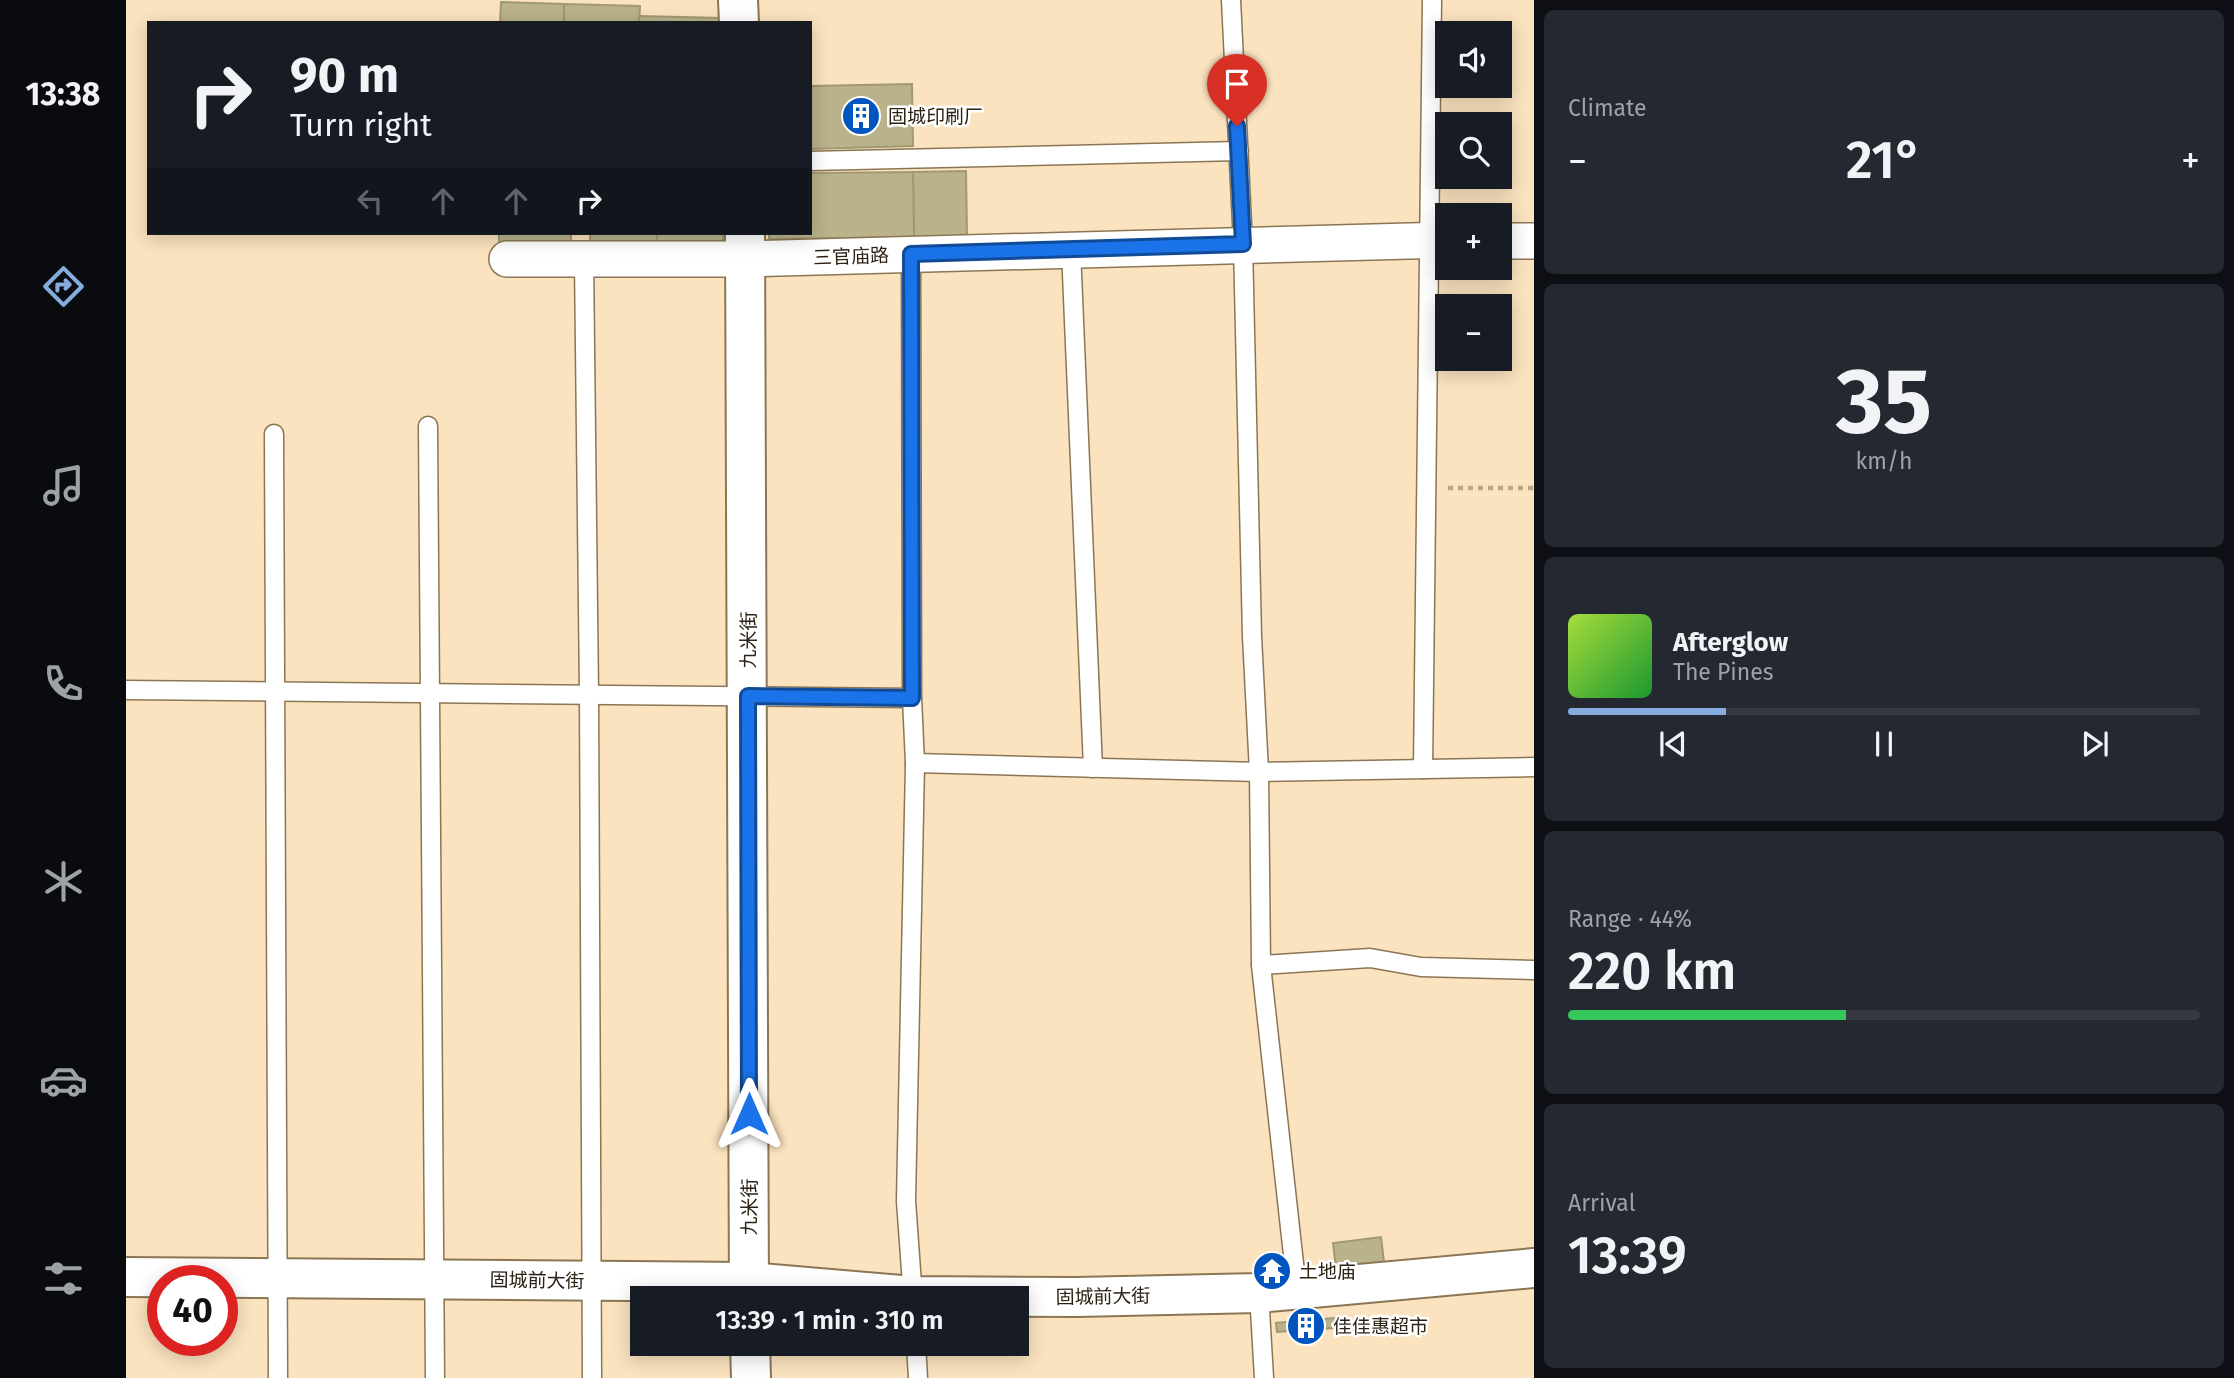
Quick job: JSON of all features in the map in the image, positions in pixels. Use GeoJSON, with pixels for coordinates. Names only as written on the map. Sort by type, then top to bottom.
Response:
{"type":"FeatureCollection","features":[{"type":"Feature","properties":{"kind":"street"},"geometry":{"type":"LineString","coordinates":[[738,0],[739,21]]}},
{"type":"Feature","properties":{"kind":"street","name":"三官庙路"},"geometry":{"type":"LineString","coordinates":[[507,260],[584,260],[745,246],[911,254],[1435,240]]}},
{"type":"Feature","properties":{"kind":"street"},"geometry":{"type":"LineString","coordinates":[[1512,241],[1534,241]]}},
{"type":"Feature","properties":{"kind":"street","name":"九米街"},"geometry":{"type":"LineString","coordinates":[[745,246],[749,1286]]}},
{"type":"Feature","properties":{"kind":"street","name":"固城前大街"},"geometry":{"type":"LineString","coordinates":[[1029,1297],[1297,1291],[1534,1268]]}},
{"type":"Feature","properties":{"kind":"street","name":"固城前大街"},"geometry":{"type":"LineString","coordinates":[[126,1277],[592,1280],[686,1286]]}},
{"type":"Feature","properties":{"kind":"street"},"geometry":{"type":"LineString","coordinates":[[750,1356],[751,1378]]}},
{"type":"Feature","properties":{"kind":"lane"},"geometry":{"type":"LineString","coordinates":[[1231,0],[1243,244],[1252,636],[1259,772],[1261,965],[1297,1291]]}},
{"type":"Feature","properties":{"kind":"lane"},"geometry":{"type":"LineString","coordinates":[[1433,0],[1437,203]]}},
{"type":"Feature","properties":{"kind":"lane"},"geometry":{"type":"LineString","coordinates":[[812,161],[1239,151]]}},
{"type":"Feature","properties":{"kind":"lane"},"geometry":{"type":"LineString","coordinates":[[1071,250],[1093,768]]}},
{"type":"Feature","properties":{"kind":"lane"},"geometry":{"type":"LineString","coordinates":[[911,254],[912,698],[915,763],[906,1201],[912,1286]]}},
{"type":"Feature","properties":{"kind":"lane"},"geometry":{"type":"LineString","coordinates":[[584,260],[592,1378]]}},
{"type":"Feature","properties":{"kind":"lane"},"geometry":{"type":"LineString","coordinates":[[1423,769],[1426,488],[1436,280]]}},
{"type":"Feature","properties":{"kind":"lane"},"geometry":{"type":"LineString","coordinates":[[428,426],[435,1378]]}},
{"type":"Feature","properties":{"kind":"lane"},"geometry":{"type":"LineString","coordinates":[[274,435],[278,1378]]}},
{"type":"Feature","properties":{"kind":"lane"},"geometry":{"type":"LineString","coordinates":[[126,690],[912,698]]}},
{"type":"Feature","properties":{"kind":"lane"},"geometry":{"type":"LineString","coordinates":[[915,763],[1259,772],[1534,767]]}},
{"type":"Feature","properties":{"kind":"lane"},"geometry":{"type":"LineString","coordinates":[[1261,965],[1370,958],[1421,967],[1534,970]]}},
{"type":"Feature","properties":{"kind":"lane"},"geometry":{"type":"LineString","coordinates":[[1259,1293],[1264,1378]]}},
{"type":"Feature","properties":{"kind":"lane"},"geometry":{"type":"LineString","coordinates":[[917,1356],[918,1378]]}},
{"type":"Feature","properties":{"kind":"path"},"geometry":{"type":"LineString","coordinates":[[1426,488],[1534,488]]}},
{"type":"Feature","properties":{"kind":"building"},"geometry":{"type":"Polygon","coordinates":[[[501,2],[564,4],[564,21],[500,21],[501,2]]]}},
{"type":"Feature","properties":{"kind":"building"},"geometry":{"type":"Polygon","coordinates":[[[564,4],[640,6],[639,21],[564,21],[564,4]]]}},
{"type":"Feature","properties":{"kind":"building"},"geometry":{"type":"Polygon","coordinates":[[[639,16],[721,18],[721,21],[639,21],[639,16]]]}},
{"type":"Feature","properties":{"kind":"building","name":"固城印刷厂"},"geometry":{"type":"Polygon","coordinates":[[[912,84],[913,146],[812,149],[812,86],[912,84]]]}},
{"type":"Feature","properties":{"kind":"building"},"geometry":{"type":"Polygon","coordinates":[[[966,171],[967,236],[914,237],[913,172],[966,171]]]}},
{"type":"Feature","properties":{"kind":"building"},"geometry":{"type":"Polygon","coordinates":[[[913,172],[914,237],[769,239],[769,235],[812,235],[812,173],[913,172]]]}},
{"type":"Feature","properties":{"kind":"building"},"geometry":{"type":"Polygon","coordinates":[[[499,235],[571,235],[571,247],[499,248],[499,235]]]}},
{"type":"Feature","properties":{"kind":"building"},"geometry":{"type":"Polygon","coordinates":[[[590,235],[657,235],[657,242],[590,244],[590,235]]]}},
{"type":"Feature","properties":{"kind":"building"},"geometry":{"type":"Polygon","coordinates":[[[657,235],[723,235],[723,242],[657,242],[657,235]]]}},
{"type":"Feature","properties":{"kind":"building"},"geometry":{"type":"Polygon","coordinates":[[[1381,1237],[1384,1262],[1336,1268],[1333,1243],[1381,1237]]]}},
{"type":"Feature","properties":{"kind":"building","name":"佳佳惠超市"},"geometry":{"type":"Polygon","coordinates":[[[1334,1318],[1335,1328],[1277,1332],[1276,1323],[1334,1318]]]}},
{"type":"Feature","properties":{"kind":"place","name":"固城印刷厂"},"geometry":{"type":"Point","coordinates":[861,116]}},
{"type":"Feature","properties":{"kind":"place","name":"土地庙"},"geometry":{"type":"Point","coordinates":[1272,1271]}},
{"type":"Feature","properties":{"kind":"place","name":"佳佳惠超市"},"geometry":{"type":"Point","coordinates":[1306,1326]}},
{"type":"Feature","properties":{"kind":"route"},"geometry":{"type":"LineString","coordinates":[[749,1114],[748,696],[912,698],[911,254],[1243,244],[1237,126]]}}]}
